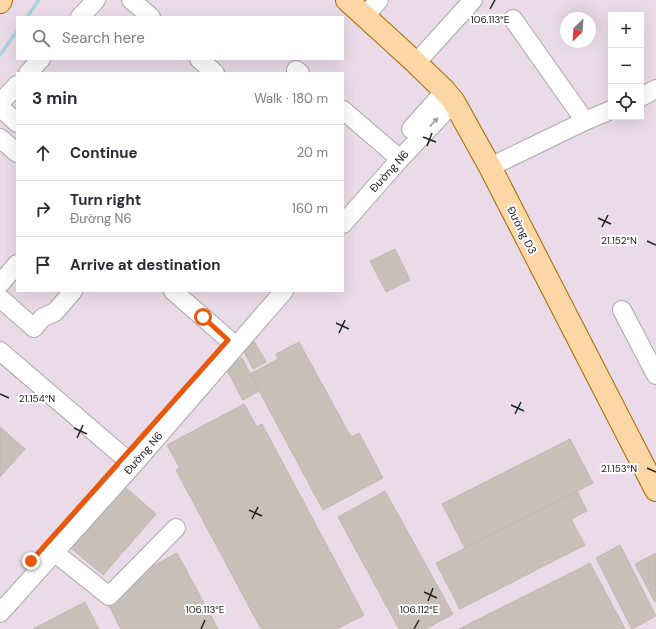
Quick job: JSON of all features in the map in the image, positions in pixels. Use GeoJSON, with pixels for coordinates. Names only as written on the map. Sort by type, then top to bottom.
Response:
{"type":"FeatureCollection","features":[{"type":"Feature","properties":{"kind":"main road","name":"Đường D3"},"geometry":{"type":"LineString","coordinates":[[347,0],[416,63],[449,96],[490,167],[656,490]]}},
{"type":"Feature","properties":{"kind":"street"},"geometry":{"type":"LineString","coordinates":[[81,16],[96,0]]}},
{"type":"Feature","properties":{"kind":"street"},"geometry":{"type":"LineString","coordinates":[[131,0],[149,16]]}},
{"type":"Feature","properties":{"kind":"street"},"geometry":{"type":"LineString","coordinates":[[364,16],[379,0]]}},
{"type":"Feature","properties":{"kind":"street"},"geometry":{"type":"LineString","coordinates":[[416,63],[473,0]]}},
{"type":"Feature","properties":{"kind":"street"},"geometry":{"type":"LineString","coordinates":[[513,19],[585,121]]}},
{"type":"Feature","properties":{"kind":"street"},"geometry":{"type":"LineString","coordinates":[[29,72],[40,60]]}},
{"type":"Feature","properties":{"kind":"street"},"geometry":{"type":"LineString","coordinates":[[200,60],[214,72]]}},
{"type":"Feature","properties":{"kind":"street"},"geometry":{"type":"LineString","coordinates":[[0,103],[16,86]]}},
{"type":"Feature","properties":{"kind":"street"},"geometry":{"type":"LineString","coordinates":[[644,95],[656,89]]}},
{"type":"Feature","properties":{"kind":"street","name":"Đường N6"},"geometry":{"type":"LineString","coordinates":[[344,207],[396,155],[449,96]]}},
{"type":"Feature","properties":{"kind":"street"},"geometry":{"type":"LineString","coordinates":[[0,107],[16,122]]}},
{"type":"Feature","properties":{"kind":"street"},"geometry":{"type":"LineString","coordinates":[[344,111],[396,155]]}},
{"type":"Feature","properties":{"kind":"street"},"geometry":{"type":"LineString","coordinates":[[490,167],[608,111]]}},
{"type":"Feature","properties":{"kind":"street"},"geometry":{"type":"LineString","coordinates":[[0,138],[16,152]]}},
{"type":"Feature","properties":{"kind":"street","name":"Đường N6"},"geometry":{"type":"LineString","coordinates":[[344,223],[396,155]]}},
{"type":"Feature","properties":{"kind":"street"},"geometry":{"type":"LineString","coordinates":[[0,284],[16,265]]}},
{"type":"Feature","properties":{"kind":"street"},"geometry":{"type":"LineString","coordinates":[[0,298],[34,328],[42,318],[55,312],[72,292]]}},
{"type":"Feature","properties":{"kind":"street"},"geometry":{"type":"LineString","coordinates":[[174,292],[228,340]]}},
{"type":"Feature","properties":{"kind":"street","name":"Đường N6"},"geometry":{"type":"LineString","coordinates":[[0,613],[54,552],[269,292]]}},
{"type":"Feature","properties":{"kind":"street","name":"Đường N6"},"geometry":{"type":"LineString","coordinates":[[0,596],[128,461],[283,292]]}},
{"type":"Feature","properties":{"kind":"street"},"geometry":{"type":"LineString","coordinates":[[622,310],[656,375]]}},
{"type":"Feature","properties":{"kind":"street"},"geometry":{"type":"LineString","coordinates":[[0,351],[128,461]]}},
{"type":"Feature","properties":{"kind":"street"},"geometry":{"type":"LineString","coordinates":[[54,552],[108,596],[176,528]]}},
{"type":"Feature","properties":{"kind":"shaded area"},"geometry":{"type":"Polygon","coordinates":[[[0,0],[656,0],[656,629],[0,629],[0,0]]]}},
{"type":"Feature","properties":{"kind":"building"},"geometry":{"type":"Polygon","coordinates":[[[395,249],[410,280],[386,292],[370,261],[395,249]]]}},
{"type":"Feature","properties":{"kind":"building"},"geometry":{"type":"Polygon","coordinates":[[[254,341],[266,362],[253,369],[242,348],[254,341]]]}},
{"type":"Feature","properties":{"kind":"building"},"geometry":{"type":"Polygon","coordinates":[[[299,342],[351,437],[359,433],[383,478],[323,510],[250,374],[278,359],[276,354],[299,342]]]}},
{"type":"Feature","properties":{"kind":"building"},"geometry":{"type":"Polygon","coordinates":[[[242,358],[259,391],[243,400],[225,367],[242,358]]]}},
{"type":"Feature","properties":{"kind":"building"},"geometry":{"type":"Polygon","coordinates":[[[244,404],[257,427],[262,424],[364,615],[337,629],[261,629],[176,470],[180,468],[167,445],[244,404]]]}},
{"type":"Feature","properties":{"kind":"building"},"geometry":{"type":"Polygon","coordinates":[[[0,427],[25,449],[0,477],[0,427]]]}},
{"type":"Feature","properties":{"kind":"building"},"geometry":{"type":"Polygon","coordinates":[[[570,439],[593,483],[465,548],[442,504],[570,439]]]}},
{"type":"Feature","properties":{"kind":"building"},"geometry":{"type":"Polygon","coordinates":[[[124,486],[156,514],[103,575],[71,548],[124,486]]]}},
{"type":"Feature","properties":{"kind":"building"},"geometry":{"type":"Polygon","coordinates":[[[385,491],[453,614],[426,629],[399,629],[338,517],[385,491]]]}},
{"type":"Feature","properties":{"kind":"building"},"geometry":{"type":"Polygon","coordinates":[[[577,491],[587,511],[571,519],[585,545],[460,609],[436,563],[577,491]]]}},
{"type":"Feature","properties":{"kind":"building"},"geometry":{"type":"Polygon","coordinates":[[[620,545],[656,616],[632,629],[596,558],[620,545]]]}},
{"type":"Feature","properties":{"kind":"building"},"geometry":{"type":"Polygon","coordinates":[[[177,553],[218,629],[121,629],[102,593],[177,553]]]}},
{"type":"Feature","properties":{"kind":"building"},"geometry":{"type":"Polygon","coordinates":[[[656,553],[656,601],[655,602],[635,564],[656,553]]]}},
{"type":"Feature","properties":{"kind":"building"},"geometry":{"type":"Polygon","coordinates":[[[590,563],[625,629],[459,629],[590,563]]]}},
{"type":"Feature","properties":{"kind":"building"},"geometry":{"type":"Polygon","coordinates":[[[85,602],[99,629],[33,629],[85,602]]]}},
{"type":"Feature","properties":{"kind":"waterway"},"geometry":{"type":"LineString","coordinates":[[28,16],[39,0]]}},
{"type":"Feature","properties":{"kind":"waterway"},"geometry":{"type":"LineString","coordinates":[[0,55],[16,32]]}},
{"type":"Feature","properties":{"kind":"route"},"geometry":{"type":"LineString","coordinates":[[31,561],[228,340],[203,317]]}}]}
